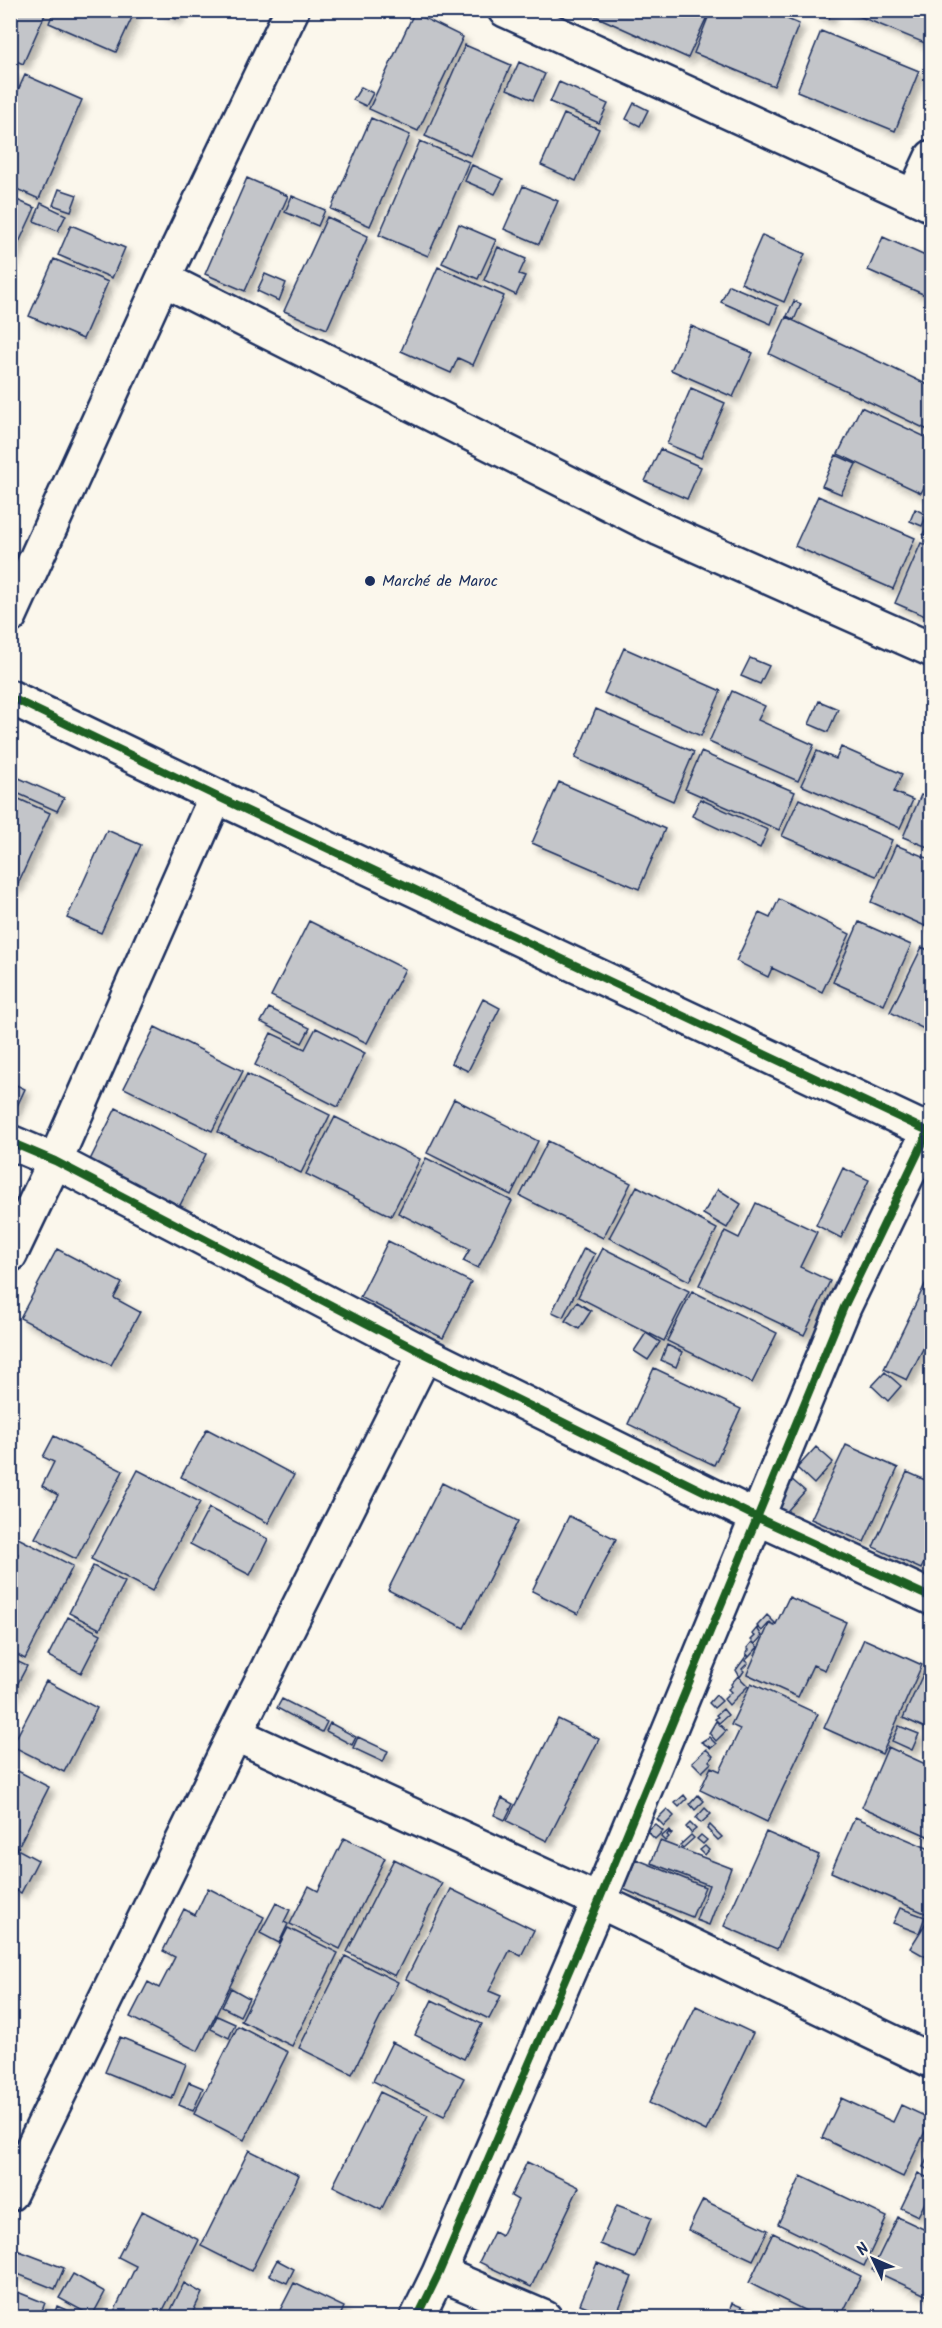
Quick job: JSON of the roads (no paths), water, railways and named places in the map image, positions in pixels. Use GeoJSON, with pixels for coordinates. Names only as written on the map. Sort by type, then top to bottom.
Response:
{"type":"FeatureCollection","features":[{"type":"Feature","properties":{"kind":"street"},"geometry":{"type":"LineString","coordinates":[[10,616],[163,279],[292,10]]}},
{"type":"Feature","properties":{"kind":"street"},"geometry":{"type":"LineString","coordinates":[[505,10],[923,200],[932,157]]}},
{"type":"Feature","properties":{"kind":"street"},"geometry":{"type":"LineString","coordinates":[[163,279],[660,529],[932,650]]}},
{"type":"Feature","properties":{"kind":"street"},"geometry":{"type":"LineString","coordinates":[[10,697],[216,796],[930,1129],[844,1307],[599,1901],[439,2274],[417,2318]]}},
{"type":"Feature","properties":{"kind":"street"},"geometry":{"type":"LineString","coordinates":[[10,1255],[56,1161],[216,796]]}},
{"type":"Feature","properties":{"kind":"street"},"geometry":{"type":"LineString","coordinates":[[10,1142],[56,1161],[425,1354],[756,1517],[932,1598]]}},
{"type":"Feature","properties":{"kind":"street"},"geometry":{"type":"LineString","coordinates":[[10,2194],[235,1734],[425,1354]]}},
{"type":"Feature","properties":{"kind":"street"},"geometry":{"type":"LineString","coordinates":[[235,1734],[599,1901],[932,2061]]}},
{"type":"Feature","properties":{"kind":"street"},"geometry":{"type":"LineString","coordinates":[[439,2274],[545,2318]]}},
{"type":"Feature","properties":{"kind":"place","name":"Marché de Maroc"},"geometry":{"type":"Point","coordinates":[370,581]}}]}
